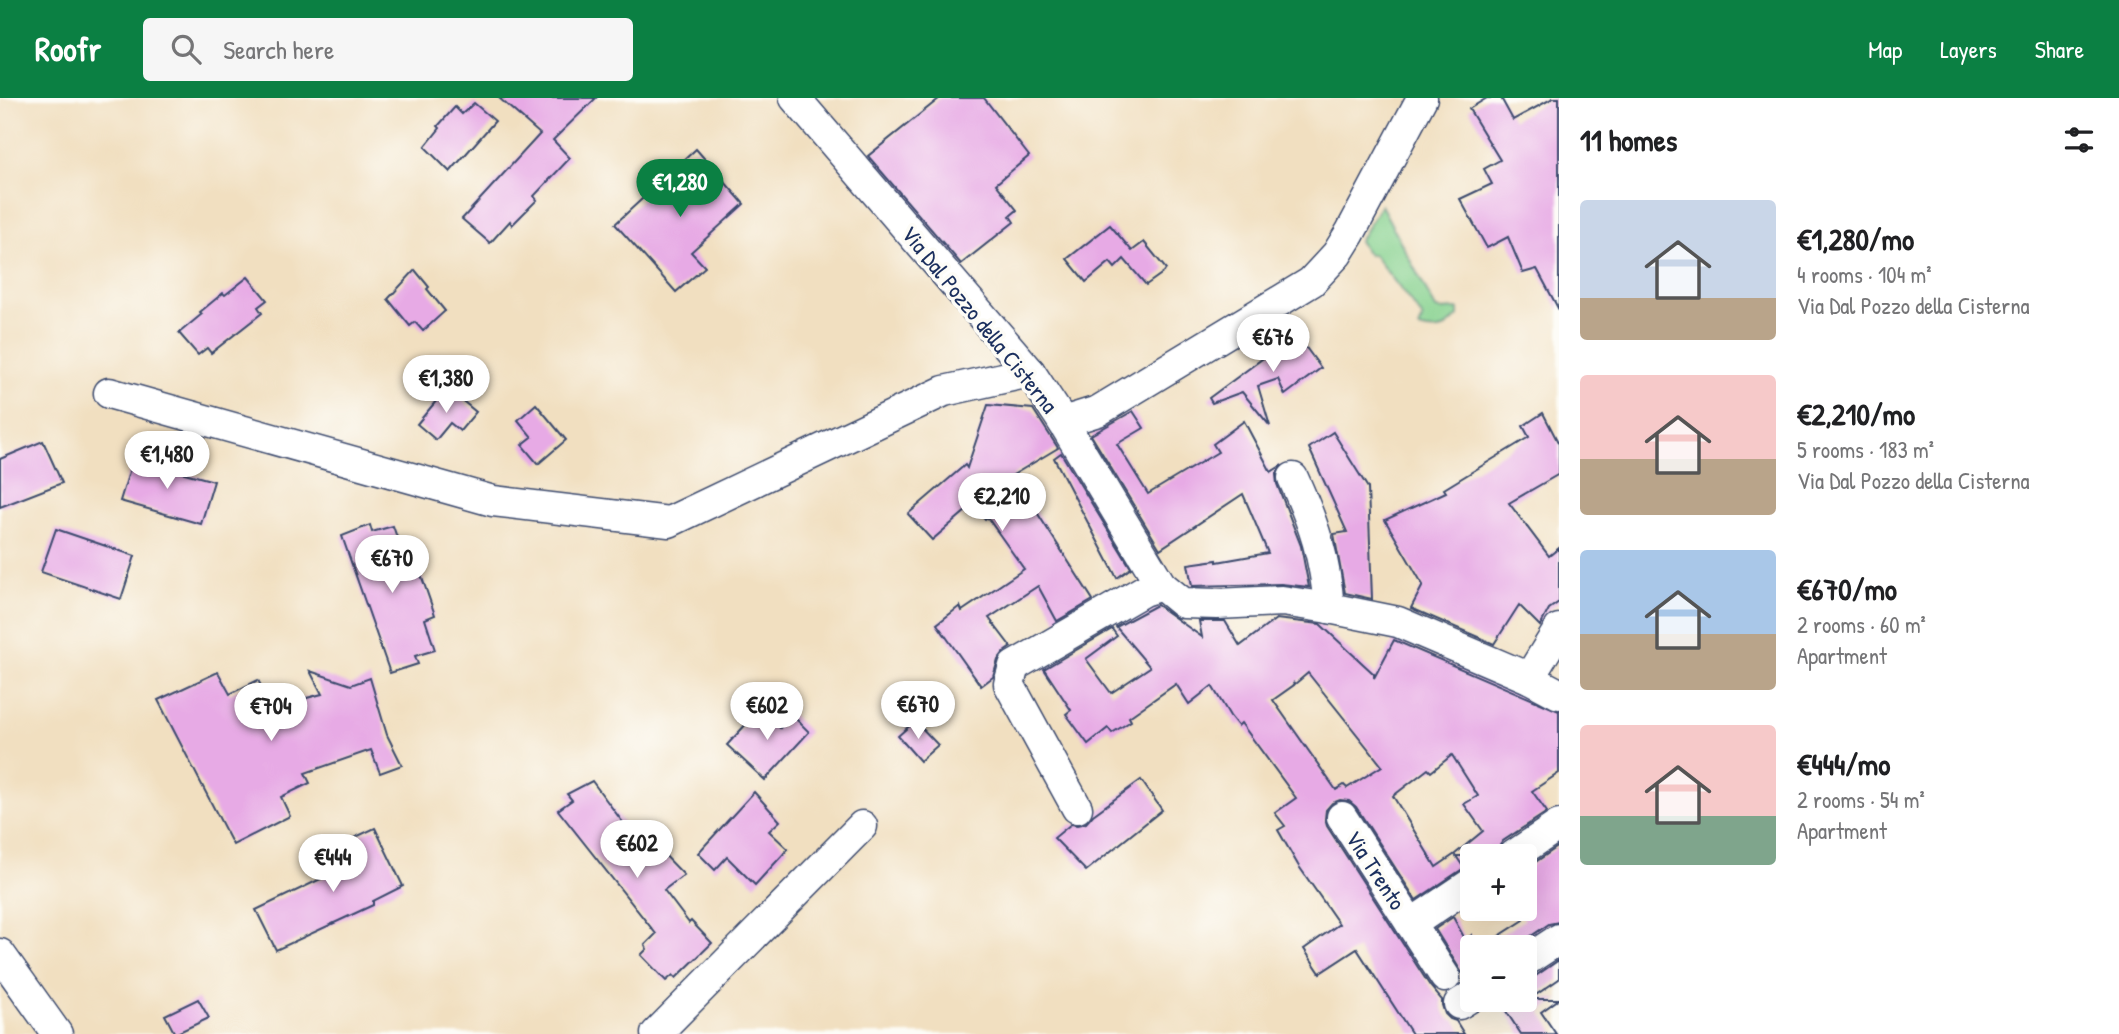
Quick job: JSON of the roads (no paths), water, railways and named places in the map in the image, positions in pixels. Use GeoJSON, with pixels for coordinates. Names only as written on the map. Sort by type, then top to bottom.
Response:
{"type":"FeatureCollection","features":[{"type":"Feature","properties":{"kind":"street","name":"Via Dal Pozzo della Cisterna"},"geometry":{"type":"LineString","coordinates":[[795,98],[1030,372],[1161,585],[1183,603],[1282,601],[1398,622],[1529,678],[1559,694]]}},
{"type":"Feature","properties":{"kind":"street"},"geometry":{"type":"LineString","coordinates":[[1063,422],[1098,411],[1311,282],[1337,254],[1350,233],[1422,98]]}},
{"type":"Feature","properties":{"kind":"street"},"geometry":{"type":"LineString","coordinates":[[109,394],[493,501],[669,522],[944,391],[1030,372]]}},
{"type":"Feature","properties":{"kind":"street"},"geometry":{"type":"LineString","coordinates":[[1293,478],[1311,518],[1326,572],[1329,608]]}},
{"type":"Feature","properties":{"kind":"street"},"geometry":{"type":"LineString","coordinates":[[1077,808],[1009,684],[1014,666],[1143,590],[1161,585]]}},
{"type":"Feature","properties":{"kind":"street"},"geometry":{"type":"LineString","coordinates":[[1529,678],[1559,629]]}},
{"type":"Feature","properties":{"kind":"street","name":"Via Trento"},"geometry":{"type":"LineString","coordinates":[[1342,817],[1445,977]]}},
{"type":"Feature","properties":{"kind":"street"},"geometry":{"type":"LineString","coordinates":[[1531,844],[1559,825]]}},
{"type":"Feature","properties":{"kind":"street"},"geometry":{"type":"LineString","coordinates":[[656,1034],[862,826]]}},
{"type":"Feature","properties":{"kind":"street","name":"Via Trento"},"geometry":{"type":"LineString","coordinates":[[1410,923],[1460,891]]}},
{"type":"Feature","properties":{"kind":"street"},"geometry":{"type":"LineString","coordinates":[[1537,953],[1559,939]]}},
{"type":"Feature","properties":{"kind":"street"},"geometry":{"type":"LineString","coordinates":[[0,954],[57,1034]]}}]}
